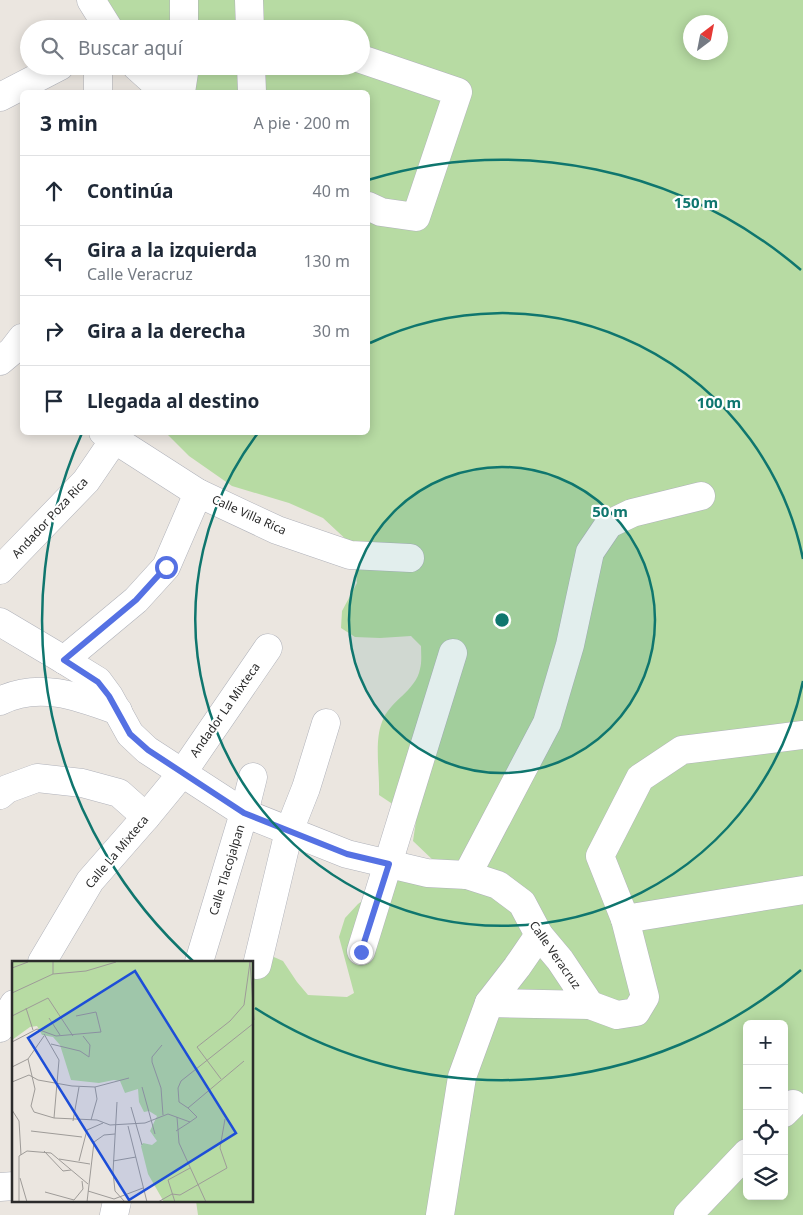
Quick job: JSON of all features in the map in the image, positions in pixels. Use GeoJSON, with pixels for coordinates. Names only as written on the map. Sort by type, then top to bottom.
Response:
{"type":"FeatureCollection","features":[{"type":"Feature","properties":{"kind":"street"},"geometry":{"type":"LineString","coordinates":[[184,0],[184,20]]}},
{"type":"Feature","properties":{"kind":"street"},"geometry":{"type":"LineString","coordinates":[[249,0],[250,20]]}},
{"type":"Feature","properties":{"kind":"street"},"geometry":{"type":"LineString","coordinates":[[370,62],[458,92],[416,217],[381,212],[370,207]]}},
{"type":"Feature","properties":{"kind":"street"},"geometry":{"type":"LineString","coordinates":[[0,98],[43,75]]}},
{"type":"Feature","properties":{"kind":"street"},"geometry":{"type":"LineString","coordinates":[[98,75],[98,90]]}},
{"type":"Feature","properties":{"kind":"street"},"geometry":{"type":"LineString","coordinates":[[145,75],[157,85],[171,90]]}},
{"type":"Feature","properties":{"kind":"street"},"geometry":{"type":"LineString","coordinates":[[181,90],[184,75]]}},
{"type":"Feature","properties":{"kind":"street"},"geometry":{"type":"LineString","coordinates":[[251,75],[252,90]]}},
{"type":"Feature","properties":{"kind":"street","name":"Calle Villa Rica"},"geometry":{"type":"LineString","coordinates":[[122,438],[198,493],[277,530],[350,555],[410,558]]}},
{"type":"Feature","properties":{"kind":"street","name":"Andador Poza Rica"},"geometry":{"type":"LineString","coordinates":[[0,570],[86,481],[122,438]]}},
{"type":"Feature","properties":{"kind":"street"},"geometry":{"type":"LineString","coordinates":[[64,660],[136,600],[166,567],[198,493]]}},
{"type":"Feature","properties":{"kind":"street"},"geometry":{"type":"LineString","coordinates":[[467,874],[547,723],[570,645],[590,552],[609,524],[632,513],[702,496]]}},
{"type":"Feature","properties":{"kind":"street","name":"Calle Veracruz"},"geometry":{"type":"LineString","coordinates":[[0,622],[98,682],[118,711],[130,734],[148,750],[244,813],[347,854],[426,873],[467,874],[498,885],[522,903],[538,935],[560,960],[590,1005]]}},
{"type":"Feature","properties":{"kind":"street","name":"Andador La Mixteca"},"geometry":{"type":"LineString","coordinates":[[182,772],[268,648]]}},
{"type":"Feature","properties":{"kind":"street"},"geometry":{"type":"LineString","coordinates":[[361,952],[453,653]]}},
{"type":"Feature","properties":{"kind":"street"},"geometry":{"type":"LineString","coordinates":[[0,702],[10,696],[44,691],[76,696],[118,711]]}},
{"type":"Feature","properties":{"kind":"street"},"geometry":{"type":"LineString","coordinates":[[257,965],[289,831],[306,788],[326,723]]}},
{"type":"Feature","properties":{"kind":"street"},"geometry":{"type":"LineString","coordinates":[[590,1005],[617,1015],[636,1012],[645,997],[625,919],[600,856],[640,778],[682,750],[803,735]]}},
{"type":"Feature","properties":{"kind":"street","name":"Calle La Mixteca"},"geometry":{"type":"LineString","coordinates":[[51,960],[90,881],[146,817],[182,772]]}},
{"type":"Feature","properties":{"kind":"street","name":"Calle Tlacojalpan"},"geometry":{"type":"LineString","coordinates":[[199,961],[253,777]]}},
{"type":"Feature","properties":{"kind":"street"},"geometry":{"type":"LineString","coordinates":[[0,795],[7,789],[37,778],[82,783],[119,793],[146,817]]}},
{"type":"Feature","properties":{"kind":"street"},"geometry":{"type":"LineString","coordinates":[[625,919],[803,890]]}},
{"type":"Feature","properties":{"kind":"street"},"geometry":{"type":"LineString","coordinates":[[440,1215],[462,1077],[489,1003],[517,967],[538,935]]}},
{"type":"Feature","properties":{"kind":"street","name":"Calle Veracruz"},"geometry":{"type":"LineString","coordinates":[[489,1003],[590,1005]]}},
{"type":"Feature","properties":{"kind":"street"},"geometry":{"type":"LineString","coordinates":[[688,1215],[745,1155]]}},
{"type":"Feature","properties":{"kind":"green space"},"geometry":{"type":"Polygon","coordinates":[[[89,0],[803,0],[803,1215],[198,1215],[196,1202],[254,1202],[254,963],[267,954],[283,961],[308,995],[347,997],[354,993],[339,937],[345,918],[396,871],[435,862],[413,841],[416,821],[410,806],[391,803],[379,795],[378,739],[382,722],[390,708],[418,677],[421,663],[421,646],[411,636],[355,637],[341,628],[342,611],[357,583],[352,545],[323,518],[289,503],[232,486],[189,456],[168,435],[370,435],[370,90],[140,90],[132,75],[370,75],[370,20],[86,20],[89,0]]]}},
{"type":"Feature","properties":{"kind":"route"},"geometry":{"type":"LineString","coordinates":[[166,567],[136,600],[64,660],[98,682],[109,696],[130,734],[148,750],[244,813],[347,854],[389,864],[361,952]]}}]}
